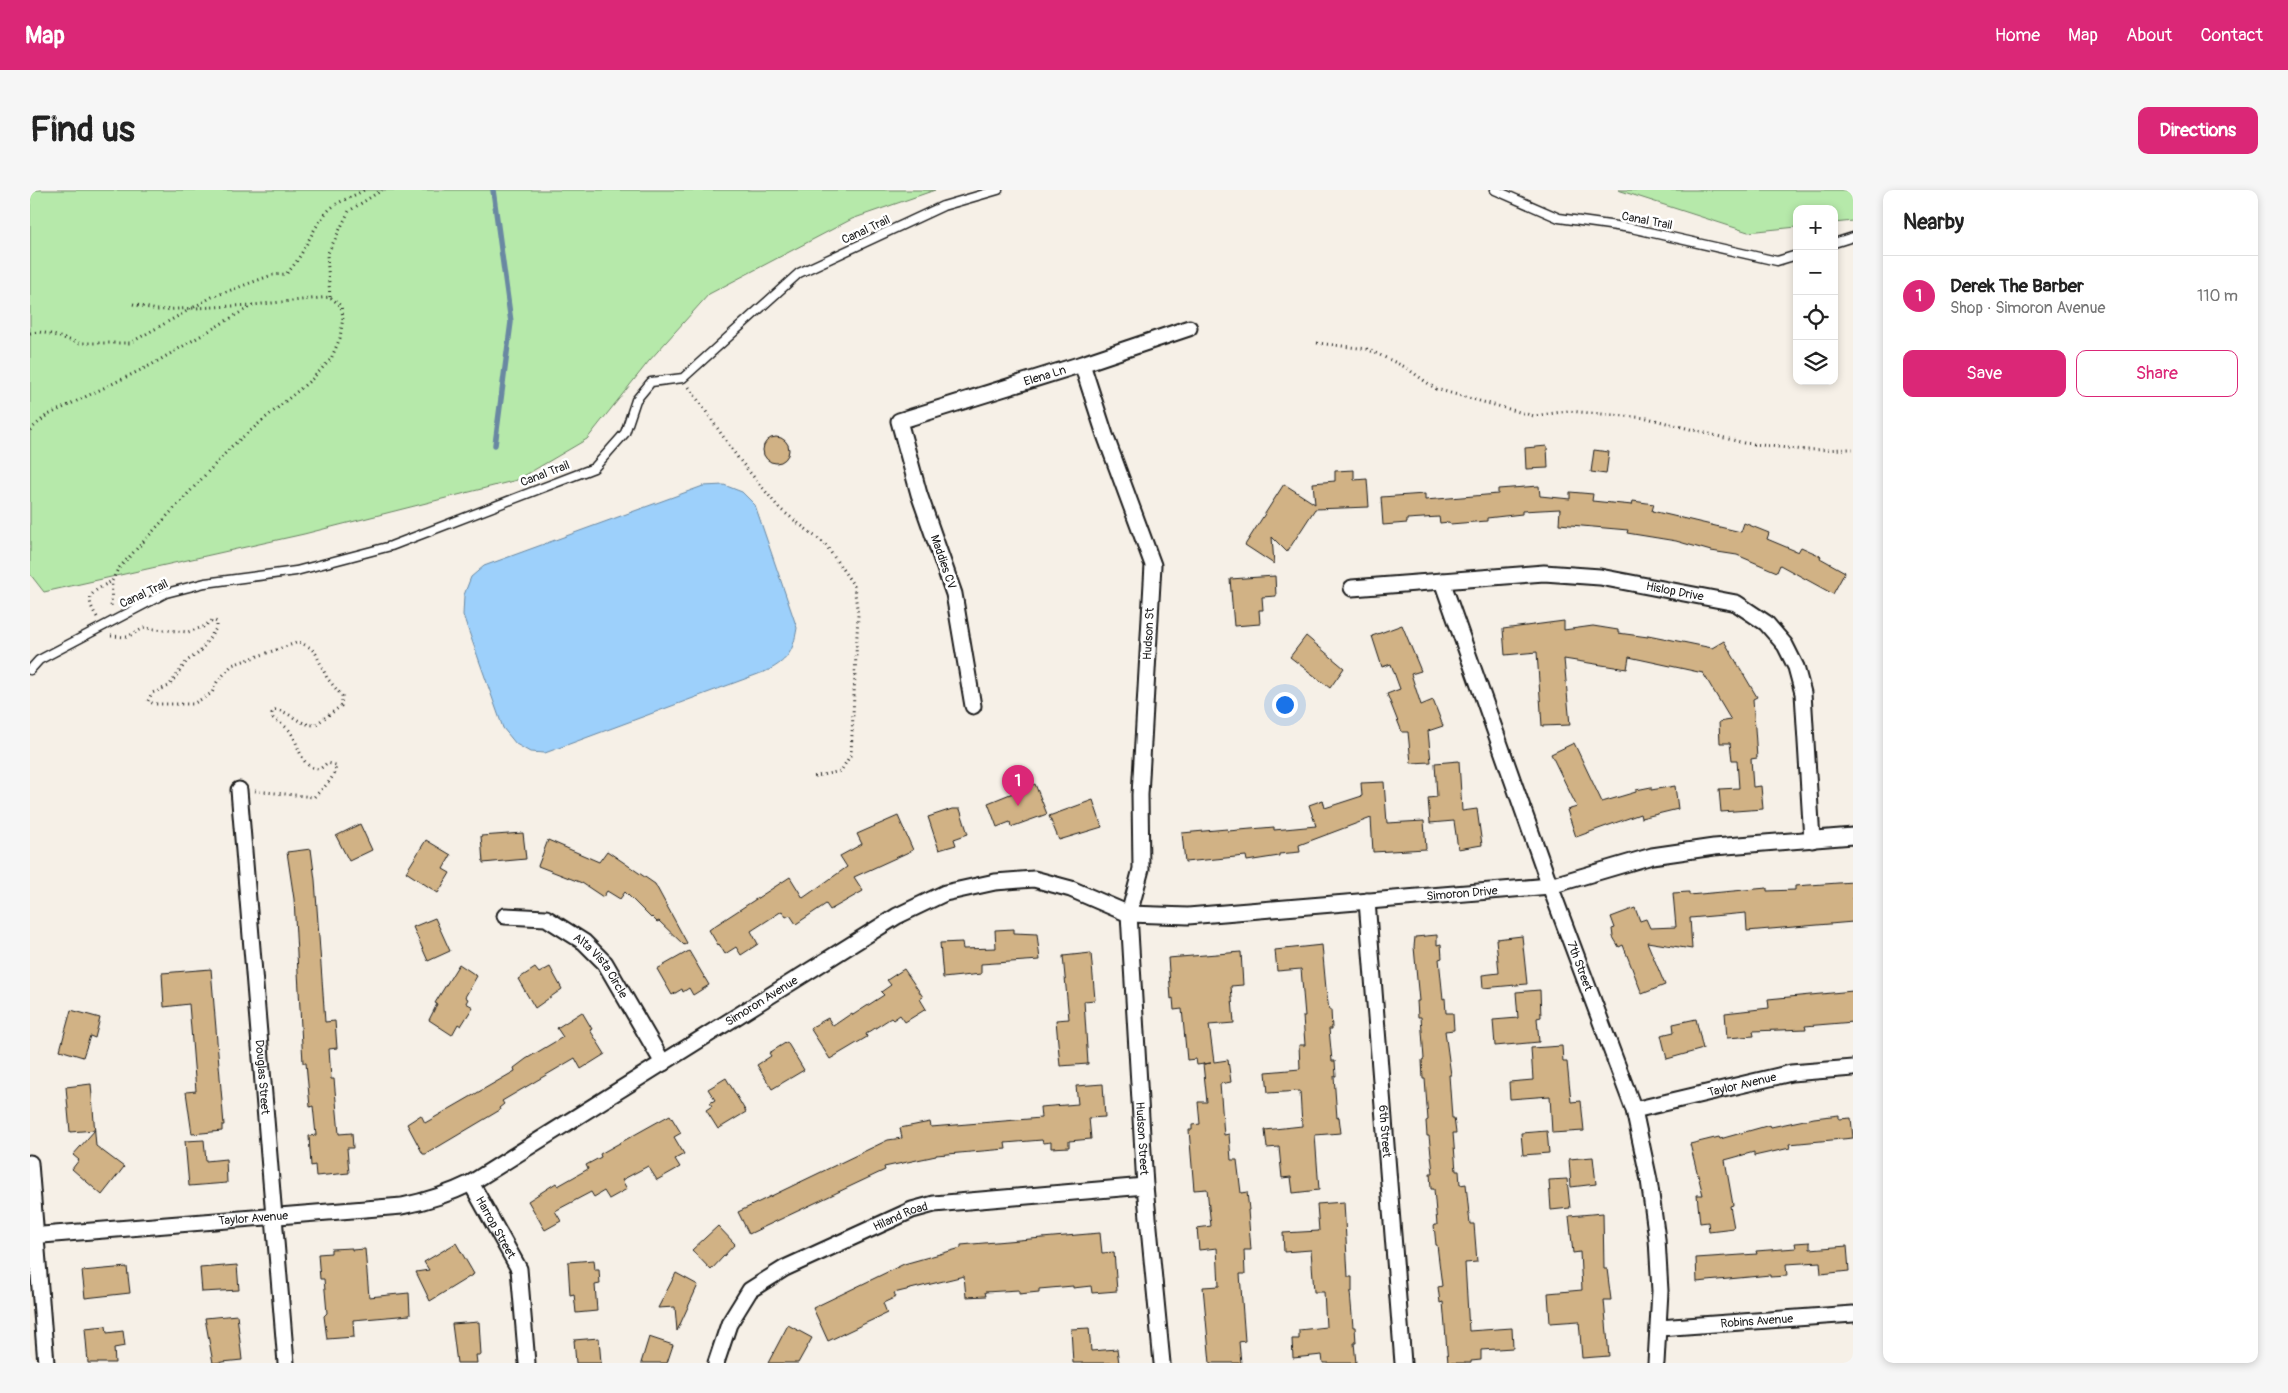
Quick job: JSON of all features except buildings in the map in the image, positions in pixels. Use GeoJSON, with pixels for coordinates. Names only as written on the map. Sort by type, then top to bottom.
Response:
{"type":"FeatureCollection","features":[{"type":"Feature","properties":{"kind":"street","name":"Elena Ln"},"geometry":{"type":"LineString","coordinates":[[899,421],[1082,364],[1189,328]]}},
{"type":"Feature","properties":{"kind":"street","name":"Hudson St"},"geometry":{"type":"LineString","coordinates":[[1082,364],[1105,435],[1153,565],[1140,795],[1141,869],[1129,914]]}},
{"type":"Feature","properties":{"kind":"street","name":"Maddies CV"},"geometry":{"type":"LineString","coordinates":[[899,421],[919,494],[954,594],[974,706]]}},
{"type":"Feature","properties":{"kind":"street","name":"Hislop Drive"},"geometry":{"type":"LineString","coordinates":[[1352,588],[1544,573],[1600,577],[1736,604],[1766,622],[1785,645],[1796,667],[1803,693],[1812,840]]}},
{"type":"Feature","properties":{"kind":"street","name":"7th Street"},"geometry":{"type":"LineString","coordinates":[[1442,581],[1550,886],[1634,1110],[1649,1180],[1657,1238],[1660,1291],[1656,1363]]}},
{"type":"Feature","properties":{"kind":"street","name":"Douglas Street"},"geometry":{"type":"LineString","coordinates":[[239,790],[286,1363]]}},
{"type":"Feature","properties":{"kind":"street","name":"Simoron Drive"},"geometry":{"type":"LineString","coordinates":[[1071,889],[1129,914],[1188,916],[1550,886],[1652,856],[1714,847],[1853,836]]}},
{"type":"Feature","properties":{"kind":"street","name":"Simoron Avenue"},"geometry":{"type":"LineString","coordinates":[[471,1182],[897,916],[945,893],[995,882],[1034,880],[1071,889]]}},
{"type":"Feature","properties":{"kind":"street","name":"6th Street"},"geometry":{"type":"LineString","coordinates":[[1367,901],[1403,1363]]}},
{"type":"Feature","properties":{"kind":"street","name":"Hudson Street"},"geometry":{"type":"LineString","coordinates":[[1129,914],[1145,1186],[1162,1363]]}},
{"type":"Feature","properties":{"kind":"street","name":"Alta Vista Circle"},"geometry":{"type":"LineString","coordinates":[[504,916],[546,918],[584,942],[605,962],[663,1063]]}},
{"type":"Feature","properties":{"kind":"street","name":"Taylor Avenue"},"geometry":{"type":"LineString","coordinates":[[1634,1110],[1791,1073],[1853,1068]]}},
{"type":"Feature","properties":{"kind":"street"},"geometry":{"type":"LineString","coordinates":[[30,1163],[33,1235],[46,1363]]}},
{"type":"Feature","properties":{"kind":"street","name":"Taylor Avenue"},"geometry":{"type":"LineString","coordinates":[[33,1235],[402,1206],[426,1202],[451,1193],[471,1182]]}},
{"type":"Feature","properties":{"kind":"street","name":"Harrop Street"},"geometry":{"type":"LineString","coordinates":[[471,1182],[519,1269],[527,1363]]}},
{"type":"Feature","properties":{"kind":"street","name":"Hiland Road"},"geometry":{"type":"LineString","coordinates":[[716,1363],[729,1324],[750,1290],[785,1268],[912,1210],[934,1204],[1145,1186]]}},
{"type":"Feature","properties":{"kind":"street","name":"Robins Avenue"},"geometry":{"type":"LineString","coordinates":[[1658,1328],[1853,1314]]}},
{"type":"Feature","properties":{"kind":"lane","name":"Canal Trail"},"geometry":{"type":"LineString","coordinates":[[30,670],[39,660],[166,593],[205,583],[296,571],[391,546],[594,468],[625,433],[636,400],[651,382],[683,378],[799,273],[944,206],[998,190]]}},
{"type":"Feature","properties":{"kind":"lane","name":"Canal Trail"},"geometry":{"type":"LineString","coordinates":[[1495,190],[1559,218],[1631,228],[1776,261],[1793,256]]}},
{"type":"Feature","properties":{"kind":"lane"},"geometry":{"type":"LineString","coordinates":[[1838,242],[1853,236]]}},
{"type":"Feature","properties":{"kind":"path"},"geometry":{"type":"LineString","coordinates":[[30,333],[50,334],[79,343],[130,343],[212,297],[272,275],[286,274],[320,220],[331,208],[348,196],[364,190]]}},
{"type":"Feature","properties":{"kind":"path"},"geometry":{"type":"LineString","coordinates":[[110,622],[112,581],[118,569],[232,446],[312,379],[331,358],[340,338],[343,317],[340,306],[330,297],[327,255],[349,211],[382,190]]}},
{"type":"Feature","properties":{"kind":"path"},"geometry":{"type":"LineString","coordinates":[[133,304],[156,310],[253,305],[330,297]]}},
{"type":"Feature","properties":{"kind":"path"},"geometry":{"type":"LineString","coordinates":[[30,430],[46,416],[151,365],[253,305]]}},
{"type":"Feature","properties":{"kind":"path"},"geometry":{"type":"LineString","coordinates":[[1316,343],[1367,349],[1406,367],[1436,389],[1534,416],[1568,410],[1646,418],[1744,442],[1805,450],[1853,449]]}},
{"type":"Feature","properties":{"kind":"path"},"geometry":{"type":"LineString","coordinates":[[683,378],[738,458],[780,509],[825,544],[854,586],[858,615],[851,754],[841,771],[813,777]]}},
{"type":"Feature","properties":{"kind":"path"},"geometry":{"type":"LineString","coordinates":[[112,581],[95,590],[89,601],[102,626],[113,637],[127,637],[144,628],[188,632],[203,627],[213,620],[217,622],[217,627],[200,652],[187,661],[169,686],[152,694],[148,702],[154,704],[193,704],[212,693],[217,682],[232,665],[299,642],[311,648],[327,678],[342,696],[341,706],[316,724],[300,722],[281,710],[275,710],[272,713],[273,718],[290,731],[306,763],[314,769],[320,769],[327,762],[332,762],[336,765],[336,772],[314,797],[239,790]]}},
{"type":"Feature","properties":{"kind":"green space"},"geometry":{"type":"Polygon","coordinates":[[[30,190],[935,190],[852,219],[709,294],[649,361],[587,439],[517,480],[304,534],[44,592],[30,574],[30,190]]]}},
{"type":"Feature","properties":{"kind":"green space"},"geometry":{"type":"Polygon","coordinates":[[[1618,190],[1853,190],[1853,221],[1838,223],[1838,205],[1793,205],[1793,227],[1748,232],[1618,190]]]}},
{"type":"Feature","properties":{"kind":"water"},"geometry":{"type":"Polygon","coordinates":[[[724,485],[742,492],[755,505],[797,628],[794,643],[786,658],[769,670],[545,753],[530,752],[516,744],[503,728],[463,615],[464,595],[471,577],[484,566],[703,486],[724,485]]]}},
{"type":"Feature","properties":{"kind":"waterway"},"geometry":{"type":"LineString","coordinates":[[493,190],[511,322],[495,445]]}},
{"type":"Feature","properties":{"kind":"place","name":"Derek The Barber"},"geometry":{"type":"Point","coordinates":[1018,806]}}]}
